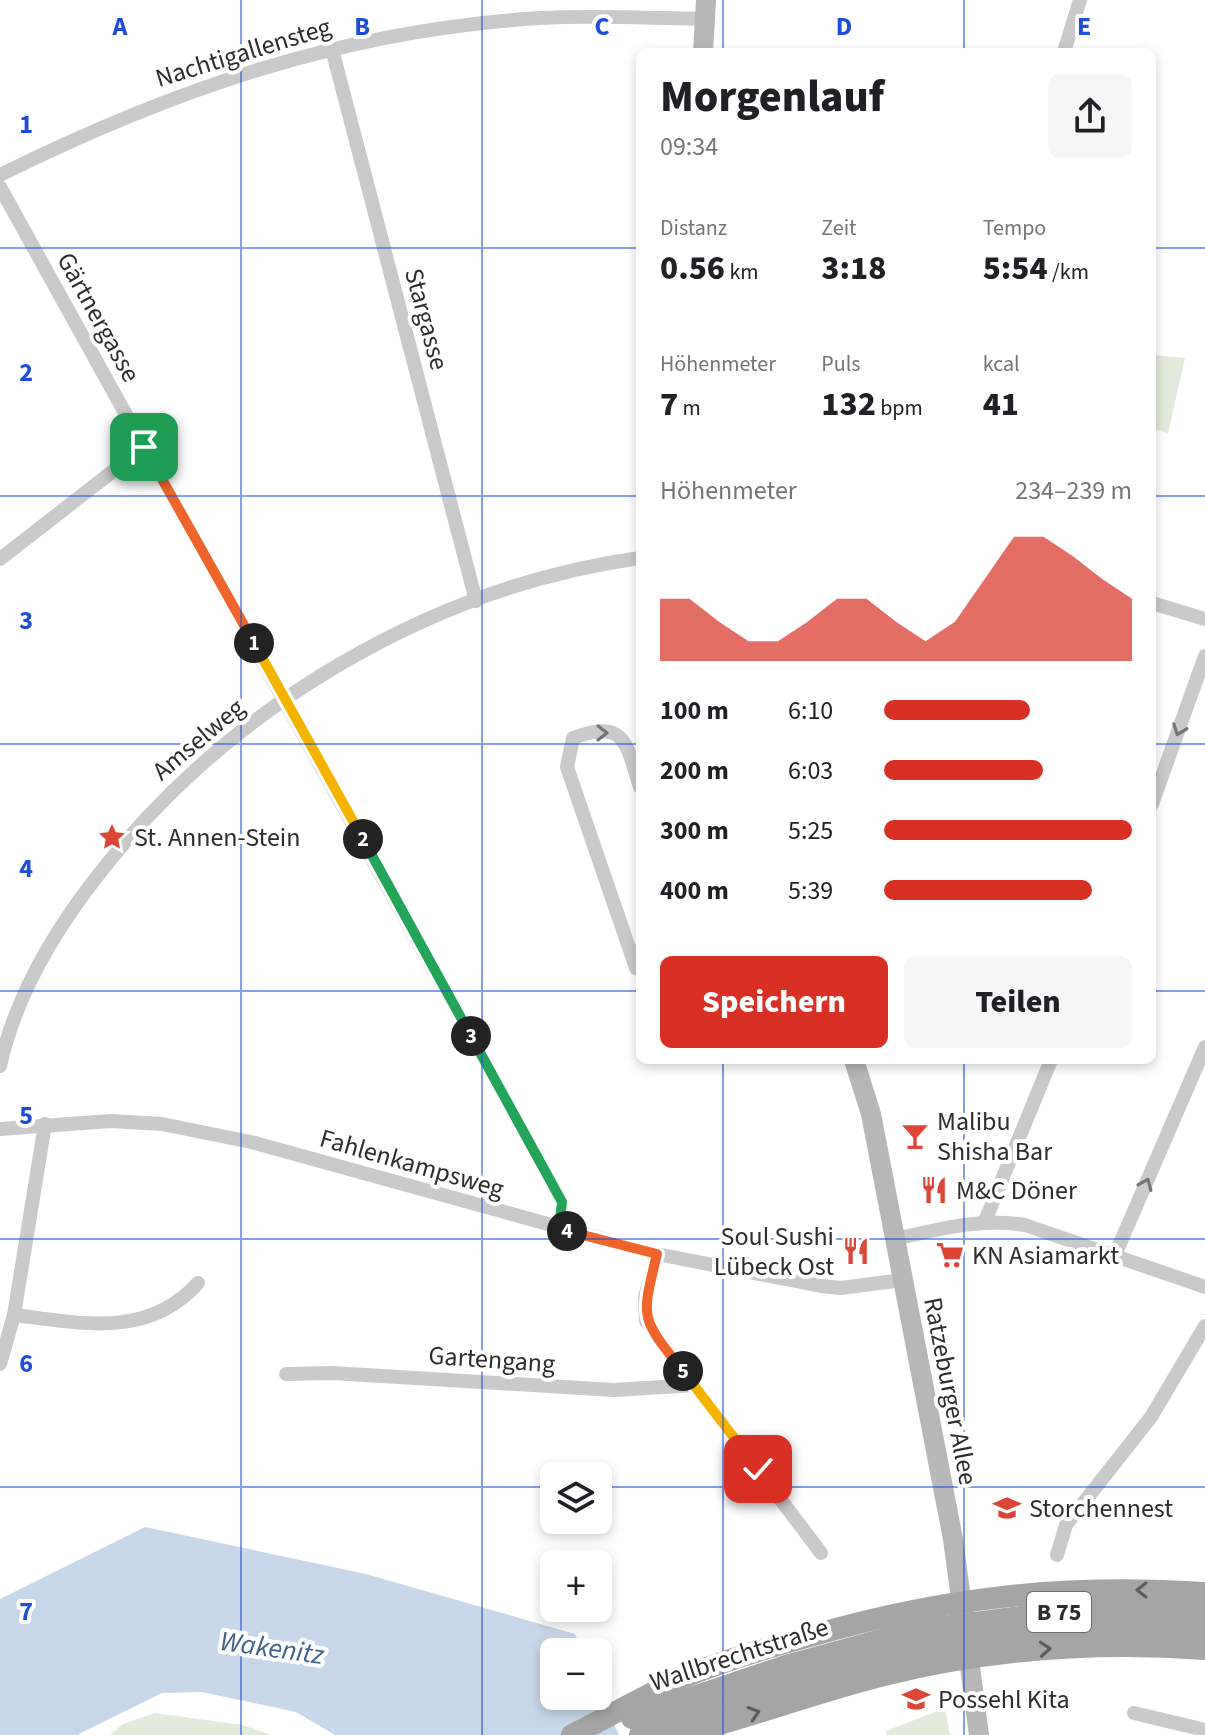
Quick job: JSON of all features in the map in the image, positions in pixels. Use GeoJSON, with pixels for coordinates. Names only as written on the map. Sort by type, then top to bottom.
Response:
{"type":"FeatureCollection","features":[{"type":"Feature","properties":{"kind":"main road"},"geometry":{"type":"LineString","coordinates":[[703,48],[705,9]]}},
{"type":"Feature","properties":{"kind":"main road","name":"Ratzeburger Allee"},"geometry":{"type":"LineString","coordinates":[[855,1064],[871,1114],[953,1539],[979,1735]]}},
{"type":"Feature","properties":{"kind":"main road"},"geometry":{"type":"LineString","coordinates":[[572,1735],[693,1674],[779,1644],[919,1607],[961,1600],[1079,1590],[1205,1593]]}},
{"type":"Feature","properties":{"kind":"main road","name":"B 75"},"geometry":{"type":"LineString","coordinates":[[920,1648],[1081,1609],[1205,1613]]}},
{"type":"Feature","properties":{"kind":"main road","name":"B 75"},"geometry":{"type":"LineString","coordinates":[[920,1648],[1015,1632],[1082,1627],[1150,1626],[1205,1630]]}},
{"type":"Feature","properties":{"kind":"main road"},"geometry":{"type":"LineString","coordinates":[[679,1735],[800,1698],[920,1648],[968,1659],[1083,1646],[1205,1649]]}},
{"type":"Feature","properties":{"kind":"main road","name":"Wallbrechtstraße"},"geometry":{"type":"LineString","coordinates":[[582,1735],[789,1665],[920,1648]]}},
{"type":"Feature","properties":{"kind":"main road","name":"Wallbrechtstraße"},"geometry":{"type":"LineString","coordinates":[[640,1735],[793,1680],[920,1648]]}},
{"type":"Feature","properties":{"kind":"street"},"geometry":{"type":"LineString","coordinates":[[1065,48],[1080,0]]}},
{"type":"Feature","properties":{"kind":"street","name":"Nachtigallensteg"},"geometry":{"type":"LineString","coordinates":[[0,175],[164,99],[332,49],[435,30],[539,18],[705,9]]}},
{"type":"Feature","properties":{"kind":"street","name":"Stargasse"},"geometry":{"type":"LineString","coordinates":[[332,49],[476,601]]}},
{"type":"Feature","properties":{"kind":"street","name":"Gärtnergasse"},"geometry":{"type":"LineString","coordinates":[[0,187],[562,1202],[559,1229]]}},
{"type":"Feature","properties":{"kind":"street"},"geometry":{"type":"LineString","coordinates":[[0,559],[144,447]]}},
{"type":"Feature","properties":{"kind":"street","name":"Amselweg"},"geometry":{"type":"LineString","coordinates":[[0,1066],[28,984],[90,885],[131,833],[176,785],[228,740],[385,639],[476,601],[550,575],[636,559]]}},
{"type":"Feature","properties":{"kind":"street"},"geometry":{"type":"LineString","coordinates":[[1156,604],[1205,619]]}},
{"type":"Feature","properties":{"kind":"street"},"geometry":{"type":"LineString","coordinates":[[1156,793],[1205,656]]}},
{"type":"Feature","properties":{"kind":"street"},"geometry":{"type":"LineString","coordinates":[[636,775],[626,744],[619,734],[605,729],[573,738],[567,767],[636,968]]}},
{"type":"Feature","properties":{"kind":"street"},"geometry":{"type":"LineString","coordinates":[[1115,1255],[1205,1047]]}},
{"type":"Feature","properties":{"kind":"street"},"geometry":{"type":"LineString","coordinates":[[985,1221],[1049,1064]]}},
{"type":"Feature","properties":{"kind":"street","name":"Fahlenkampsweg"},"geometry":{"type":"LineString","coordinates":[[0,1129],[111,1121],[162,1124],[251,1142],[657,1254],[821,1286],[841,1288],[902,1280]]}},
{"type":"Feature","properties":{"kind":"street"},"geometry":{"type":"LineString","coordinates":[[0,1364],[14,1315],[45,1124]]}},
{"type":"Feature","properties":{"kind":"street"},"geometry":{"type":"LineString","coordinates":[[895,1239],[985,1221],[1025,1225],[1205,1287]]}},
{"type":"Feature","properties":{"kind":"street"},"geometry":{"type":"LineString","coordinates":[[657,1254],[645,1297],[646,1321],[821,1553]]}},
{"type":"Feature","properties":{"kind":"street"},"geometry":{"type":"LineString","coordinates":[[14,1315],[93,1325],[129,1323],[182,1301],[198,1283]]}},
{"type":"Feature","properties":{"kind":"street"},"geometry":{"type":"LineString","coordinates":[[1057,1555],[1066,1525],[1151,1417],[1205,1326]]}},
{"type":"Feature","properties":{"kind":"street","name":"Gartengang"},"geometry":{"type":"LineString","coordinates":[[286,1374],[332,1373],[614,1390],[695,1385]]}},
{"type":"Feature","properties":{"kind":"street"},"geometry":{"type":"LineString","coordinates":[[1134,1713],[1205,1730]]}},
{"type":"Feature","properties":{"kind":"green space"},"geometry":{"type":"Polygon","coordinates":[[[1156,355],[1185,358],[1168,433],[1156,430],[1156,355]]]}},
{"type":"Feature","properties":{"kind":"green space"},"geometry":{"type":"Polygon","coordinates":[[[945,1708],[950,1735],[887,1735],[886,1731],[945,1708]]]}},
{"type":"Feature","properties":{"kind":"green space"},"geometry":{"type":"Polygon","coordinates":[[[155,1713],[243,1725],[271,1735],[110,1735],[123,1724],[155,1713]]]}},
{"type":"Feature","properties":{"kind":"water","name":"Wakenitz"},"geometry":{"type":"Polygon","coordinates":[[[145,1527],[366,1574],[575,1634],[577,1638],[540,1638],[540,1710],[608,1710],[619,1735],[335,1735],[296,1712],[202,1692],[162,1693],[77,1735],[0,1735],[0,1599],[145,1527]]]}},
{"type":"Feature","properties":{"kind":"place","name":"St. Annen-Stein"},"geometry":{"type":"Point","coordinates":[112,837]}},
{"type":"Feature","properties":{"kind":"place","name":"Malibu Shisha Bar"},"geometry":{"type":"Point","coordinates":[915,1136]}},
{"type":"Feature","properties":{"kind":"place","name":"M&C Döner"},"geometry":{"type":"Point","coordinates":[934,1190]}},
{"type":"Feature","properties":{"kind":"place","name":"Soul Sushi Lübeck Ost"},"geometry":{"type":"Point","coordinates":[856,1251]}},
{"type":"Feature","properties":{"kind":"place","name":"KN Asiamarkt"},"geometry":{"type":"Point","coordinates":[950,1255]}},
{"type":"Feature","properties":{"kind":"place","name":"Storchennest"},"geometry":{"type":"Point","coordinates":[1007,1508]}},
{"type":"Feature","properties":{"kind":"place","name":"Possehl Kita"},"geometry":{"type":"Point","coordinates":[916,1699]}},
{"type":"Feature","properties":{"kind":"route"},"geometry":{"type":"LineString","coordinates":[[144,447],[562,1202],[559,1229],[657,1254],[645,1297],[646,1321],[758,1469]]}}]}
